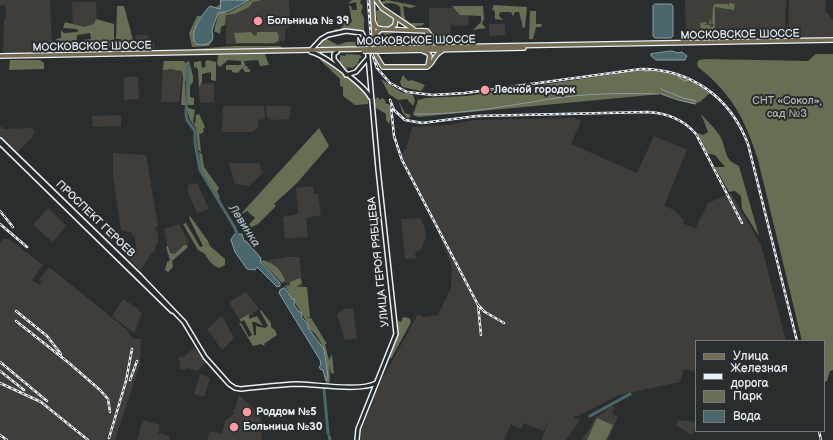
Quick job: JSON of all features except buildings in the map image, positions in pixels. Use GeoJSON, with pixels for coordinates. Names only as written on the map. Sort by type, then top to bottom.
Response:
{"type":"FeatureCollection","features":[{"type":"Feature","properties":{"kind":"main road"},"geometry":{"type":"LineString","coordinates":[[372,0],[376,58],[383,67],[425,67],[430,65],[438,52],[451,48]]}},
{"type":"Feature","properties":{"kind":"main road"},"geometry":{"type":"LineString","coordinates":[[376,0],[382,8],[414,29]]}},
{"type":"Feature","properties":{"kind":"main road"},"geometry":{"type":"LineString","coordinates":[[373,15],[376,9],[382,8]]}},
{"type":"Feature","properties":{"kind":"main road"},"geometry":{"type":"LineString","coordinates":[[389,29],[395,25],[396,18]]}},
{"type":"Feature","properties":{"kind":"main road"},"geometry":{"type":"LineString","coordinates":[[373,20],[376,27],[381,29],[414,29],[425,31],[431,34],[438,45],[451,48]]}},
{"type":"Feature","properties":{"kind":"main road"},"geometry":{"type":"LineString","coordinates":[[374,42],[377,32],[381,29]]}},
{"type":"Feature","properties":{"kind":"main road"},"geometry":{"type":"LineString","coordinates":[[419,49],[429,43],[429,36],[425,31]]}},
{"type":"Feature","properties":{"kind":"main road"},"geometry":{"type":"LineString","coordinates":[[360,86],[367,85],[370,80],[366,40],[364,35],[360,32],[333,33],[324,36],[311,51],[320,56],[346,75],[356,83],[360,86],[367,91],[371,100]]}},
{"type":"Feature","properties":{"kind":"main road","name":"МОСКОВСКОЕ ШОССЕ"},"geometry":{"type":"LineString","coordinates":[[0,57],[833,40]]}},
{"type":"Feature","properties":{"kind":"main road"},"geometry":{"type":"LineString","coordinates":[[318,42],[319,48],[325,50]]}},
{"type":"Feature","properties":{"kind":"main road"},"geometry":{"type":"LineString","coordinates":[[419,49],[429,55],[430,61],[425,67]]}},
{"type":"Feature","properties":{"kind":"main road","name":"МОСКОВСКОЕ ШОССЕ"},"geometry":{"type":"LineString","coordinates":[[311,51],[337,52],[364,50]]}},
{"type":"Feature","properties":{"kind":"main road"},"geometry":{"type":"LineString","coordinates":[[337,52],[334,54],[334,60],[346,75]]}},
{"type":"Feature","properties":{"kind":"main road"},"geometry":{"type":"LineString","coordinates":[[356,83],[354,78],[356,72],[368,58]]}},
{"type":"Feature","properties":{"kind":"main road"},"geometry":{"type":"LineString","coordinates":[[360,68],[367,68],[369,72]]}},
{"type":"Feature","properties":{"kind":"main road"},"geometry":{"type":"LineString","coordinates":[[346,75],[356,72]]}},
{"type":"Feature","properties":{"kind":"main road","name":"УЛИЦА ГЕРОЯ РЯБЦЕВА"},"geometry":{"type":"LineString","coordinates":[[357,440],[357,430],[396,334],[373,123],[370,80]]}},
{"type":"Feature","properties":{"kind":"main road","name":"ПРОСПЕКТ ГЕРОЕВ"},"geometry":{"type":"LineString","coordinates":[[0,140],[140,276],[179,317],[208,360],[229,384],[235,388],[297,384],[320,387],[366,386],[376,383]]}},
{"type":"Feature","properties":{"kind":"main road","name":"ПРОСПЕКТ ГЕРОЕВ"},"geometry":{"type":"LineString","coordinates":[[0,143],[169,310],[175,313]]}},
{"type":"Feature","properties":{"kind":"main road"},"geometry":{"type":"LineString","coordinates":[[366,386],[372,394]]}},
{"type":"Feature","properties":{"kind":"shaded area"},"geometry":{"type":"Polygon","coordinates":[[[0,0],[50,0],[52,52],[7,54],[3,52],[6,6],[0,5],[0,0]]]}},
{"type":"Feature","properties":{"kind":"shaded area","name":"Больница № 39"},"geometry":{"type":"Polygon","coordinates":[[[253,0],[289,0],[290,27],[285,29],[285,41],[280,41],[279,44],[226,44],[226,15],[253,0]]]}},
{"type":"Feature","properties":{"kind":"shaded area"},"geometry":{"type":"Polygon","coordinates":[[[685,0],[786,0],[785,35],[686,37],[685,0]]]}},
{"type":"Feature","properties":{"kind":"shaded area"},"geometry":{"type":"Polygon","coordinates":[[[789,0],[826,0],[825,11],[833,20],[833,39],[788,39],[789,0]]]}},
{"type":"Feature","properties":{"kind":"shaded area"},"geometry":{"type":"Polygon","coordinates":[[[72,2],[96,2],[97,28],[73,29],[72,2]]]}},
{"type":"Feature","properties":{"kind":"shaded area"},"geometry":{"type":"Polygon","coordinates":[[[429,8],[469,8],[468,25],[456,26],[451,23],[450,40],[440,40],[429,29],[429,8]]]}},
{"type":"Feature","properties":{"kind":"shaded area"},"geometry":{"type":"Polygon","coordinates":[[[489,24],[505,24],[505,35],[489,36],[489,24]]]}},
{"type":"Feature","properties":{"kind":"shaded area"},"geometry":{"type":"Polygon","coordinates":[[[135,35],[148,35],[150,42],[154,42],[155,49],[139,49],[135,35]]]}},
{"type":"Feature","properties":{"kind":"shaded area"},"geometry":{"type":"Polygon","coordinates":[[[163,61],[184,61],[179,102],[161,102],[163,61]]]}},
{"type":"Feature","properties":{"kind":"shaded area"},"geometry":{"type":"Polygon","coordinates":[[[124,77],[138,77],[139,99],[124,100],[124,77]]]}},
{"type":"Feature","properties":{"kind":"shaded area"},"geometry":{"type":"Polygon","coordinates":[[[214,83],[214,102],[200,103],[198,84],[214,83]]]}},
{"type":"Feature","properties":{"kind":"shaded area"},"geometry":{"type":"Polygon","coordinates":[[[223,106],[264,106],[265,119],[258,120],[258,127],[253,132],[222,132],[223,106]]]}},
{"type":"Feature","properties":{"kind":"shaded area"},"geometry":{"type":"Polygon","coordinates":[[[266,106],[291,106],[289,119],[271,120],[267,117],[266,106]]]}},
{"type":"Feature","properties":{"kind":"shaded area"},"geometry":{"type":"Polygon","coordinates":[[[121,115],[121,126],[93,127],[92,116],[121,115]]]}},
{"type":"Feature","properties":{"kind":"shaded area"},"geometry":{"type":"Polygon","coordinates":[[[574,118],[581,121],[571,144],[637,173],[654,136],[687,150],[664,206],[674,210],[684,220],[683,223],[695,229],[708,203],[731,193],[761,245],[786,340],[695,340],[695,372],[684,369],[680,382],[619,395],[578,416],[575,416],[574,418],[580,419],[566,440],[541,440],[549,421],[543,431],[524,423],[521,429],[511,424],[504,440],[361,440],[361,431],[381,381],[418,314],[424,317],[438,315],[451,288],[452,267],[436,227],[401,154],[406,149],[412,127],[449,125],[474,120],[574,118]]]}},
{"type":"Feature","properties":{"kind":"shaded area"},"geometry":{"type":"Polygon","coordinates":[[[3,126],[3,129],[31,128],[35,130],[33,137],[17,152],[0,136],[0,128],[3,126]]]}},
{"type":"Feature","properties":{"kind":"shaded area"},"geometry":{"type":"Polygon","coordinates":[[[113,153],[146,155],[158,226],[155,228],[158,235],[158,244],[156,244],[155,251],[151,254],[141,270],[125,255],[136,252],[135,236],[132,236],[132,233],[121,230],[113,177],[113,153]]]}},
{"type":"Feature","properties":{"kind":"shaded area"},"geometry":{"type":"Polygon","coordinates":[[[229,163],[259,163],[263,173],[249,186],[235,184],[229,163]]]}},
{"type":"Feature","properties":{"kind":"shaded area"},"geometry":{"type":"Polygon","coordinates":[[[197,183],[209,209],[197,213],[188,192],[188,185],[197,183]]]}},
{"type":"Feature","properties":{"kind":"shaded area"},"geometry":{"type":"Polygon","coordinates":[[[313,186],[314,194],[318,194],[321,215],[306,218],[308,237],[285,239],[283,217],[298,214],[296,188],[313,186]]]}},
{"type":"Feature","properties":{"kind":"shaded area"},"geometry":{"type":"Polygon","coordinates":[[[48,208],[66,226],[53,242],[33,225],[48,208]]]}},
{"type":"Feature","properties":{"kind":"shaded area"},"geometry":{"type":"Polygon","coordinates":[[[420,218],[424,225],[426,237],[420,251],[415,252],[416,258],[405,259],[401,219],[420,218]]]}},
{"type":"Feature","properties":{"kind":"shaded area"},"geometry":{"type":"Polygon","coordinates":[[[179,224],[189,242],[175,255],[169,254],[164,229],[179,224]]]}},
{"type":"Feature","properties":{"kind":"shaded area"},"geometry":{"type":"Polygon","coordinates":[[[3,239],[9,239],[43,265],[32,280],[39,285],[42,282],[39,280],[49,267],[126,329],[133,339],[141,339],[140,364],[115,440],[0,440],[0,244],[3,239]]]}},
{"type":"Feature","properties":{"kind":"shaded area"},"geometry":{"type":"Polygon","coordinates":[[[299,257],[306,312],[268,260],[299,257]]]}},
{"type":"Feature","properties":{"kind":"shaded area"},"geometry":{"type":"Polygon","coordinates":[[[246,292],[259,309],[253,313],[254,314],[240,321],[229,302],[246,292]]]}},
{"type":"Feature","properties":{"kind":"shaded area"},"geometry":{"type":"Polygon","coordinates":[[[123,299],[137,308],[142,314],[134,333],[112,316],[123,299]]]}},
{"type":"Feature","properties":{"kind":"shaded area"},"geometry":{"type":"Polygon","coordinates":[[[353,308],[357,339],[345,340],[337,314],[344,309],[353,308]]]}},
{"type":"Feature","properties":{"kind":"shaded area"},"geometry":{"type":"Polygon","coordinates":[[[222,316],[234,338],[222,350],[207,329],[222,316]]]}},
{"type":"Feature","properties":{"kind":"shaded area"},"geometry":{"type":"Polygon","coordinates":[[[194,348],[206,362],[198,371],[186,368],[185,370],[180,369],[180,361],[178,361],[180,356],[184,357],[194,348]]]}},
{"type":"Feature","properties":{"kind":"shaded area"},"geometry":{"type":"Polygon","coordinates":[[[200,374],[210,378],[204,397],[194,394],[200,374]]]}},
{"type":"Feature","properties":{"kind":"shaded area"},"geometry":{"type":"Polygon","coordinates":[[[239,395],[254,409],[260,410],[262,440],[207,440],[210,431],[222,434],[225,421],[234,414],[233,409],[235,409],[239,395]]]}},
{"type":"Feature","properties":{"kind":"shaded area"},"geometry":{"type":"Polygon","coordinates":[[[611,405],[615,407],[612,413],[618,417],[608,440],[582,440],[595,418],[607,410],[611,405]]]}},
{"type":"Feature","properties":{"kind":"shaded area"},"geometry":{"type":"Polygon","coordinates":[[[143,420],[160,425],[158,433],[170,436],[169,440],[137,440],[143,420]]]}},
{"type":"Feature","properties":{"kind":"shaded area"},"geometry":{"type":"Polygon","coordinates":[[[679,420],[695,422],[695,429],[692,435],[676,425],[679,420]]]}},
{"type":"Feature","properties":{"kind":"green space"},"geometry":{"type":"Polygon","coordinates":[[[251,0],[261,0],[253,2],[249,7],[235,14],[226,15],[225,25],[221,27],[220,34],[214,31],[219,11],[216,9],[218,5],[221,5],[224,11],[228,13],[251,0]]]}},
{"type":"Feature","properties":{"kind":"green space"},"geometry":{"type":"Polygon","coordinates":[[[352,0],[361,0],[360,3],[363,6],[361,12],[364,18],[364,31],[333,31],[335,29],[340,29],[344,25],[340,22],[345,19],[346,15],[347,24],[352,22],[349,6],[351,6],[352,10],[357,10],[356,2],[348,4],[352,0]]]}},
{"type":"Feature","properties":{"kind":"green space"},"geometry":{"type":"Polygon","coordinates":[[[387,0],[417,6],[410,8],[403,6],[405,19],[410,23],[424,23],[423,25],[414,26],[404,22],[401,17],[400,7],[398,5],[390,3],[383,4],[381,2],[387,0]]]}},
{"type":"Feature","properties":{"kind":"green space"},"geometry":{"type":"Polygon","coordinates":[[[729,3],[735,4],[734,10],[715,7],[715,34],[712,33],[712,29],[709,37],[706,35],[701,37],[701,34],[707,33],[707,31],[701,31],[700,23],[706,22],[707,24],[703,25],[709,25],[712,27],[714,25],[712,23],[713,6],[715,4],[728,4],[729,7],[729,3]]]}},
{"type":"Feature","properties":{"kind":"green space"},"geometry":{"type":"Polygon","coordinates":[[[494,5],[527,7],[525,27],[523,28],[519,12],[515,12],[513,16],[511,12],[500,12],[499,16],[503,20],[495,19],[495,12],[492,9],[494,5]]]}},
{"type":"Feature","properties":{"kind":"green space"},"geometry":{"type":"Polygon","coordinates":[[[117,6],[124,6],[133,40],[121,42],[121,39],[116,39],[117,6]]]}},
{"type":"Feature","properties":{"kind":"green space"},"geometry":{"type":"Polygon","coordinates":[[[452,6],[483,6],[484,19],[482,24],[486,28],[473,30],[481,22],[481,16],[460,15],[452,6]]]}},
{"type":"Feature","properties":{"kind":"green space"},"geometry":{"type":"Polygon","coordinates":[[[381,9],[394,20],[393,25],[385,27],[377,23],[376,11],[381,9]]]}},
{"type":"Feature","properties":{"kind":"green space"},"geometry":{"type":"Polygon","coordinates":[[[530,11],[536,11],[536,24],[542,24],[541,27],[536,27],[533,39],[529,39],[530,11]]]}},
{"type":"Feature","properties":{"kind":"green space"},"geometry":{"type":"Polygon","coordinates":[[[197,16],[201,16],[194,30],[194,43],[204,45],[211,42],[209,46],[192,47],[189,33],[197,16]]]}},
{"type":"Feature","properties":{"kind":"green space"},"geometry":{"type":"Polygon","coordinates":[[[96,19],[114,24],[114,47],[84,48],[83,40],[91,39],[90,33],[77,35],[76,48],[57,48],[56,45],[74,45],[74,41],[57,41],[56,39],[61,38],[61,30],[64,33],[78,32],[77,29],[63,28],[65,22],[84,27],[94,24],[96,19]]]}},
{"type":"Feature","properties":{"kind":"green space"},"geometry":{"type":"Polygon","coordinates":[[[386,30],[398,32],[385,35],[383,33],[379,36],[381,42],[395,44],[421,44],[422,46],[380,46],[376,40],[378,33],[386,30]]]}},
{"type":"Feature","properties":{"kind":"green space"},"geometry":{"type":"Polygon","coordinates":[[[251,32],[254,36],[257,35],[257,32],[277,32],[279,36],[278,41],[274,43],[236,43],[234,33],[251,32]]]}},
{"type":"Feature","properties":{"kind":"green space"},"geometry":{"type":"Polygon","coordinates":[[[359,33],[361,33],[365,45],[361,47],[320,48],[320,43],[325,38],[338,45],[346,42],[358,42],[359,33]]]}},
{"type":"Feature","properties":{"kind":"green space"},"geometry":{"type":"Polygon","coordinates":[[[234,46],[280,46],[282,49],[193,51],[193,49],[234,46]]]}},
{"type":"Feature","properties":{"kind":"green space"},"geometry":{"type":"Polygon","coordinates":[[[265,54],[269,65],[260,66],[258,60],[244,61],[245,65],[249,68],[247,69],[250,69],[250,72],[245,72],[242,68],[238,73],[232,72],[232,70],[226,70],[226,65],[241,65],[241,61],[228,60],[220,67],[217,64],[218,55],[265,54]]]}},
{"type":"Feature","properties":{"kind":"green space"},"geometry":{"type":"Polygon","coordinates":[[[346,54],[360,55],[362,57],[359,59],[358,64],[352,68],[347,67],[348,71],[340,65],[340,55],[345,56],[346,54]]]}},
{"type":"Feature","properties":{"kind":"green space","name":"СНТ «Сокол», сад №3"},"geometry":{"type":"Polygon","coordinates":[[[816,54],[833,54],[833,370],[830,371],[827,381],[825,382],[825,340],[802,340],[758,160],[748,132],[736,108],[728,97],[710,77],[698,67],[697,63],[699,60],[707,59],[808,61],[816,54]]]}},
{"type":"Feature","properties":{"kind":"green space"},"geometry":{"type":"Polygon","coordinates":[[[321,59],[365,91],[369,98],[368,104],[355,105],[343,96],[343,87],[340,86],[340,79],[320,60],[321,59]]]}},
{"type":"Feature","properties":{"kind":"green space"},"geometry":{"type":"Polygon","coordinates":[[[10,60],[40,60],[44,63],[44,69],[9,70],[10,60]]]}},
{"type":"Feature","properties":{"kind":"green space"},"geometry":{"type":"Polygon","coordinates":[[[207,60],[216,62],[216,81],[211,80],[211,72],[202,74],[202,82],[199,87],[198,70],[196,67],[194,68],[194,62],[201,61],[202,68],[206,66],[205,63],[207,60]]]}},
{"type":"Feature","properties":{"kind":"green space"},"geometry":{"type":"Polygon","coordinates":[[[164,61],[184,61],[185,63],[189,61],[193,76],[193,82],[190,86],[190,97],[194,98],[194,105],[187,105],[188,66],[185,84],[185,105],[181,105],[183,78],[182,71],[171,69],[163,70],[164,61]]]}},
{"type":"Feature","properties":{"kind":"green space"},"geometry":{"type":"Polygon","coordinates":[[[649,70],[667,72],[681,76],[710,93],[700,102],[692,104],[661,94],[418,117],[413,115],[418,100],[426,98],[467,96],[615,74],[622,71],[649,70]]]}},
{"type":"Feature","properties":{"kind":"green space"},"geometry":{"type":"Polygon","coordinates":[[[403,75],[408,81],[412,80],[425,85],[421,91],[402,87],[400,82],[403,75]]]}},
{"type":"Feature","properties":{"kind":"green space"},"geometry":{"type":"Polygon","coordinates":[[[381,79],[401,92],[413,95],[415,101],[413,106],[407,99],[398,100],[389,94],[381,79]]]}},
{"type":"Feature","properties":{"kind":"green space"},"geometry":{"type":"Polygon","coordinates":[[[378,97],[380,100],[382,98],[385,100],[386,104],[389,104],[392,116],[389,124],[386,120],[386,114],[373,106],[373,101],[378,97]]]}},
{"type":"Feature","properties":{"kind":"green space"},"geometry":{"type":"Polygon","coordinates":[[[398,100],[405,113],[411,115],[408,119],[403,113],[398,100]]]}},
{"type":"Feature","properties":{"kind":"green space"},"geometry":{"type":"Polygon","coordinates":[[[186,107],[195,110],[193,121],[195,125],[196,115],[199,114],[205,127],[203,129],[204,132],[200,134],[199,132],[201,152],[198,150],[196,128],[190,120],[186,107]]]}},
{"type":"Feature","properties":{"kind":"green space"},"geometry":{"type":"Polygon","coordinates":[[[701,114],[716,130],[721,138],[727,156],[733,163],[739,166],[759,236],[742,209],[741,196],[735,191],[729,192],[715,167],[725,167],[715,155],[705,153],[697,139],[698,133],[703,135],[708,132],[701,114]]]}},
{"type":"Feature","properties":{"kind":"green space"},"geometry":{"type":"Polygon","coordinates":[[[319,128],[329,146],[297,183],[274,204],[276,206],[258,224],[242,232],[255,218],[247,211],[239,216],[319,128]]]}},
{"type":"Feature","properties":{"kind":"green space"},"geometry":{"type":"Polygon","coordinates":[[[199,152],[202,154],[204,167],[219,188],[217,191],[220,198],[218,199],[201,170],[199,152]]]}},
{"type":"Feature","properties":{"kind":"green space"},"geometry":{"type":"Polygon","coordinates":[[[190,216],[210,246],[225,259],[225,265],[219,268],[217,267],[210,262],[205,254],[198,250],[183,224],[186,223],[200,247],[203,246],[189,218],[190,216]]]}},
{"type":"Feature","properties":{"kind":"green space"},"geometry":{"type":"Polygon","coordinates":[[[184,245],[187,245],[188,247],[172,261],[173,267],[168,272],[165,270],[167,262],[170,260],[166,247],[168,246],[170,253],[175,254],[184,245]]]}},
{"type":"Feature","properties":{"kind":"green space"},"geometry":{"type":"Polygon","coordinates":[[[260,260],[264,260],[276,267],[284,277],[285,281],[282,283],[260,260]]]}},
{"type":"Feature","properties":{"kind":"green space"},"geometry":{"type":"Polygon","coordinates":[[[300,278],[302,283],[296,287],[307,287],[310,317],[306,318],[311,318],[327,344],[325,344],[329,360],[332,354],[334,374],[331,373],[329,365],[330,380],[328,385],[326,384],[327,369],[325,354],[319,339],[308,328],[308,324],[295,303],[295,299],[292,299],[285,285],[290,286],[290,282],[300,278]]]}},
{"type":"Feature","properties":{"kind":"green space"},"geometry":{"type":"Polygon","coordinates":[[[261,310],[271,323],[271,327],[275,330],[277,335],[265,343],[264,346],[261,344],[253,346],[239,323],[241,323],[249,337],[252,335],[244,320],[241,322],[240,319],[249,314],[249,319],[257,316],[263,326],[252,322],[254,335],[256,335],[256,326],[265,328],[268,326],[260,311],[261,310]]]}},
{"type":"Feature","properties":{"kind":"green space"},"geometry":{"type":"Polygon","coordinates":[[[403,317],[409,318],[411,322],[391,359],[390,355],[398,336],[398,321],[401,322],[403,317]]]}},
{"type":"Feature","properties":{"kind":"green space"},"geometry":{"type":"Polygon","coordinates":[[[597,418],[613,425],[606,440],[587,440],[597,418]]]}},
{"type":"Feature","properties":{"kind":"water"},"geometry":{"type":"Polygon","coordinates":[[[221,0],[249,0],[229,11],[218,13],[212,30],[213,38],[211,42],[204,45],[196,44],[194,35],[197,24],[210,6],[220,9],[221,0]]]}},
{"type":"Feature","properties":{"kind":"water"},"geometry":{"type":"Polygon","coordinates":[[[655,4],[671,4],[673,6],[673,36],[671,38],[655,38],[653,36],[653,6],[655,4]]]}},
{"type":"Feature","properties":{"kind":"water"},"geometry":{"type":"Polygon","coordinates":[[[672,51],[678,53],[682,52],[687,56],[685,60],[656,60],[651,56],[651,54],[672,51]]]}},
{"type":"Feature","properties":{"kind":"water"},"geometry":{"type":"Polygon","coordinates":[[[235,234],[242,234],[244,241],[246,241],[261,258],[260,261],[280,283],[280,286],[277,287],[257,267],[255,270],[247,269],[235,252],[231,240],[235,234]]]}},
{"type":"Feature","properties":{"kind":"water"},"geometry":{"type":"Polygon","coordinates":[[[285,288],[292,299],[295,299],[294,305],[299,312],[301,312],[302,318],[308,324],[308,328],[324,349],[328,377],[326,381],[323,370],[319,367],[321,365],[320,360],[279,293],[280,290],[285,288]]]}},
{"type":"Feature","properties":{"kind":"waterway","name":"Левинка"},"geometry":{"type":"LineString","coordinates":[[188,65],[186,114],[187,120],[195,131],[195,143],[200,170],[235,228],[238,237]]}},
{"type":"Feature","properties":{"kind":"waterway"},"geometry":{"type":"LineString","coordinates":[[645,71],[650,71]]}},
{"type":"Feature","properties":{"kind":"waterway"},"geometry":{"type":"LineString","coordinates":[[678,77],[685,81],[688,80]]}},
{"type":"Feature","properties":{"kind":"waterway"},"geometry":{"type":"LineString","coordinates":[[661,89],[683,98],[696,101]]}},
{"type":"Feature","properties":{"kind":"waterway"},"geometry":{"type":"LineString","coordinates":[[415,114],[466,112],[564,97],[618,94],[659,94]]}},
{"type":"Feature","properties":{"kind":"waterway"},"geometry":{"type":"LineString","coordinates":[[661,94],[696,104]]}},
{"type":"Feature","properties":{"kind":"waterway","name":"Левинка"},"geometry":{"type":"LineString","coordinates":[[324,389],[328,433]]}},
{"type":"Feature","properties":{"kind":"waterway"},"geometry":{"type":"LineString","coordinates":[[590,416],[630,394]]}},
{"type":"Feature","properties":{"kind":"waterway","name":"Левинка"},"geometry":{"type":"LineString","coordinates":[[329,436],[330,440]]}},
{"type":"Feature","properties":{"kind":"railway"},"geometry":{"type":"LineString","coordinates":[[368,0],[372,53],[377,68],[390,83],[407,92],[433,95],[465,93],[641,69],[659,70],[676,74],[692,80],[706,89],[731,112],[748,144],[797,340]]}},
{"type":"Feature","properties":{"kind":"railway"},"geometry":{"type":"LineString","coordinates":[[390,100],[394,110],[405,120],[422,123],[477,116],[648,112],[674,118],[686,125],[696,134],[742,223]]}},
{"type":"Feature","properties":{"kind":"railway"},"geometry":{"type":"LineString","coordinates":[[391,106],[394,136],[402,160],[478,305],[481,335]]}},
{"type":"Feature","properties":{"kind":"railway"},"geometry":{"type":"LineString","coordinates":[[0,211],[13,227]]}},
{"type":"Feature","properties":{"kind":"railway"},"geometry":{"type":"LineString","coordinates":[[0,224],[27,247]]}},
{"type":"Feature","properties":{"kind":"railway"},"geometry":{"type":"LineString","coordinates":[[478,305],[485,312],[504,323]]}},
{"type":"Feature","properties":{"kind":"railway"},"geometry":{"type":"LineString","coordinates":[[16,311],[47,336],[61,354]]}},
{"type":"Feature","properties":{"kind":"railway"},"geometry":{"type":"LineString","coordinates":[[16,321],[100,390],[108,399],[110,412]]}},
{"type":"Feature","properties":{"kind":"railway"},"geometry":{"type":"LineString","coordinates":[[109,438],[126,381],[132,349]]}},
{"type":"Feature","properties":{"kind":"railway"},"geometry":{"type":"LineString","coordinates":[[130,380],[137,361]]}},
{"type":"Feature","properties":{"kind":"railway"},"geometry":{"type":"LineString","coordinates":[[0,362],[47,401]]}},
{"type":"Feature","properties":{"kind":"railway"},"geometry":{"type":"LineString","coordinates":[[0,371],[24,390]]}},
{"type":"Feature","properties":{"kind":"railway"},"geometry":{"type":"LineString","coordinates":[[0,383],[41,402],[88,440]]}},
{"type":"Feature","properties":{"kind":"railway"},"geometry":{"type":"LineString","coordinates":[[819,432],[821,440]]}},
{"type":"Feature","properties":{"kind":"railway"},"geometry":{"type":"LineString","coordinates":[[0,435],[7,440]]}},
{"type":"Feature","properties":{"kind":"place","name":"Больница № 39"},"geometry":{"type":"Point","coordinates":[258,21]}},
{"type":"Feature","properties":{"kind":"place","name":"Лесной городок"},"geometry":{"type":"Point","coordinates":[485,90]}},
{"type":"Feature","properties":{"kind":"place","name":"Роддом №5"},"geometry":{"type":"Point","coordinates":[247,412]}},
{"type":"Feature","properties":{"kind":"place","name":"Больница №30"},"geometry":{"type":"Point","coordinates":[234,427]}}]}
